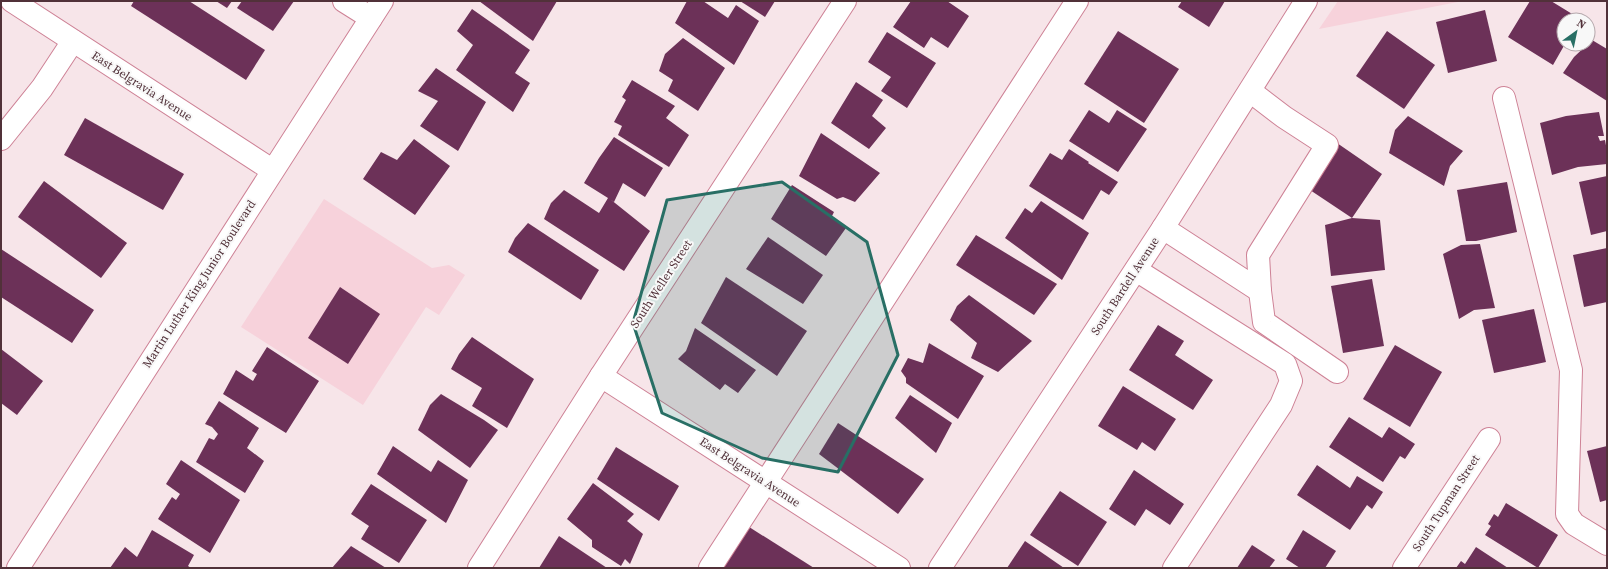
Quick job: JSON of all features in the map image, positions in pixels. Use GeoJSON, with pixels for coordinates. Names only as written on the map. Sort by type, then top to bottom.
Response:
{"type":"FeatureCollection","features":[{"type":"Feature","properties":{"kind":"street","name":"East Belgravia Avenue"},"geometry":{"type":"LineString","coordinates":[[12,1],[272,170]]}},
{"type":"Feature","properties":{"kind":"street"},"geometry":{"type":"LineString","coordinates":[[344,1],[377,10]]}},
{"type":"Feature","properties":{"kind":"street","name":"South Weller Street"},"geometry":{"type":"LineString","coordinates":[[478,568],[845,1]]}},
{"type":"Feature","properties":{"kind":"street"},"geometry":{"type":"LineString","coordinates":[[710,568],[1077,1]]}},
{"type":"Feature","properties":{"kind":"street","name":"South Bardell Avenue"},"geometry":{"type":"LineString","coordinates":[[940,568],[1136,270],[1306,1]]}},
{"type":"Feature","properties":{"kind":"street","name":"Martin Luther King Junior Boulevard"},"geometry":{"type":"LineString","coordinates":[[18,568],[272,170],[377,10]]}},
{"type":"Feature","properties":{"kind":"street"},"geometry":{"type":"LineString","coordinates":[[1,139],[42,88],[73,41]]}},
{"type":"Feature","properties":{"kind":"street"},"geometry":{"type":"LineString","coordinates":[[1250,91],[1284,117],[1327,145],[1258,255],[1260,291],[1264,322],[1337,372]]}},
{"type":"Feature","properties":{"kind":"street"},"geometry":{"type":"LineString","coordinates":[[1504,98],[1571,370],[1567,514],[1569,519],[1574,524],[1607,544]]}},
{"type":"Feature","properties":{"kind":"street"},"geometry":{"type":"LineString","coordinates":[[1163,228],[1260,291]]}},
{"type":"Feature","properties":{"kind":"street"},"geometry":{"type":"LineString","coordinates":[[1136,270],[1285,364],[1291,381],[1281,405],[1174,568]]}},
{"type":"Feature","properties":{"kind":"street","name":"East Belgravia Avenue"},"geometry":{"type":"LineString","coordinates":[[601,376],[899,568]]}},
{"type":"Feature","properties":{"kind":"street","name":"South Tupman Street"},"geometry":{"type":"LineString","coordinates":[[1404,568],[1489,439]]}},
{"type":"Feature","properties":{"kind":"highlighted area"},"geometry":{"type":"Polygon","coordinates":[[[782,182],[867,242],[898,355],[838,472],[762,458],[662,413],[633,323],[667,200],[782,182]]]}},
{"type":"Feature","properties":{"kind":"shaded area"},"geometry":{"type":"Polygon","coordinates":[[[1338,1],[1463,1],[1319,29],[1338,1]]]}},
{"type":"Feature","properties":{"kind":"shaded area"},"geometry":{"type":"Polygon","coordinates":[[[324,199],[432,268],[449,265],[465,275],[439,315],[426,307],[363,405],[241,327],[324,199]]]}},
{"type":"Feature","properties":{"kind":"building"},"geometry":{"type":"Polygon","coordinates":[[[134,1],[189,1],[265,50],[246,80],[131,6],[134,1]]]}},
{"type":"Feature","properties":{"kind":"building"},"geometry":{"type":"Polygon","coordinates":[[[216,1],[232,1],[227,8],[216,1]]]}},
{"type":"Feature","properties":{"kind":"building"},"geometry":{"type":"Polygon","coordinates":[[[242,1],[294,1],[273,31],[237,8],[242,1]]]}},
{"type":"Feature","properties":{"kind":"building"},"geometry":{"type":"Polygon","coordinates":[[[479,1],[557,1],[533,41],[479,1]]]}},
{"type":"Feature","properties":{"kind":"building"},"geometry":{"type":"Polygon","coordinates":[[[687,1],[703,1],[728,18],[736,5],[759,21],[734,65],[675,23],[687,1]]]}},
{"type":"Feature","properties":{"kind":"building"},"geometry":{"type":"Polygon","coordinates":[[[740,1],[775,1],[765,17],[740,1]]]}},
{"type":"Feature","properties":{"kind":"building"},"geometry":{"type":"Polygon","coordinates":[[[911,1],[947,1],[969,16],[948,48],[931,37],[924,48],[893,27],[911,1]]]}},
{"type":"Feature","properties":{"kind":"building"},"geometry":{"type":"Polygon","coordinates":[[[1182,1],[1225,1],[1209,27],[1178,7],[1182,1]]]}},
{"type":"Feature","properties":{"kind":"building"},"geometry":{"type":"Polygon","coordinates":[[[1530,1],[1551,1],[1569,12],[1556,12],[1556,52],[1560,52],[1553,65],[1508,37],[1530,1]]]}},
{"type":"Feature","properties":{"kind":"building"},"geometry":{"type":"Polygon","coordinates":[[[472,9],[530,50],[515,73],[530,83],[513,112],[456,70],[473,45],[457,31],[472,9]]]}},
{"type":"Feature","properties":{"kind":"building"},"geometry":{"type":"Polygon","coordinates":[[[1485,10],[1497,61],[1448,73],[1436,22],[1485,10]]]}},
{"type":"Feature","properties":{"kind":"building"},"geometry":{"type":"Polygon","coordinates":[[[1118,31],[1179,69],[1144,123],[1084,84],[1118,31]]]}},
{"type":"Feature","properties":{"kind":"building"},"geometry":{"type":"Polygon","coordinates":[[[1387,31],[1435,65],[1404,109],[1356,76],[1387,31]]]}},
{"type":"Feature","properties":{"kind":"building"},"geometry":{"type":"Polygon","coordinates":[[[887,32],[936,63],[907,108],[881,91],[891,77],[868,62],[887,32]]]}},
{"type":"Feature","properties":{"kind":"building"},"geometry":{"type":"Polygon","coordinates":[[[683,38],[725,68],[698,111],[668,91],[673,80],[659,71],[665,54],[683,38]]]}},
{"type":"Feature","properties":{"kind":"building"},"geometry":{"type":"Polygon","coordinates":[[[1596,42],[1607,49],[1607,101],[1563,73],[1579,52],[1596,52],[1596,42]]]}},
{"type":"Feature","properties":{"kind":"building"},"geometry":{"type":"Polygon","coordinates":[[[436,68],[486,102],[458,151],[420,126],[438,101],[418,91],[436,68]]]}},
{"type":"Feature","properties":{"kind":"building"},"geometry":{"type":"Polygon","coordinates":[[[632,80],[675,106],[666,118],[689,135],[669,167],[618,135],[622,126],[614,122],[626,100],[622,97],[632,80]]]}},
{"type":"Feature","properties":{"kind":"building"},"geometry":{"type":"Polygon","coordinates":[[[856,82],[883,100],[872,116],[886,128],[869,149],[831,123],[856,82]]]}},
{"type":"Feature","properties":{"kind":"building"},"geometry":{"type":"Polygon","coordinates":[[[1089,110],[1109,123],[1117,110],[1147,129],[1118,172],[1069,141],[1089,110]]]}},
{"type":"Feature","properties":{"kind":"building"},"geometry":{"type":"Polygon","coordinates":[[[1599,112],[1604,136],[1598,136],[1600,141],[1605,140],[1607,164],[1578,167],[1552,175],[1540,123],[1566,116],[1599,112]]]}},
{"type":"Feature","properties":{"kind":"building"},"geometry":{"type":"Polygon","coordinates":[[[1408,116],[1463,151],[1450,166],[1444,186],[1389,153],[1395,130],[1408,116]]]}},
{"type":"Feature","properties":{"kind":"building"},"geometry":{"type":"Polygon","coordinates":[[[85,118],[184,174],[163,210],[64,155],[85,118]]]}},
{"type":"Feature","properties":{"kind":"building"},"geometry":{"type":"Polygon","coordinates":[[[821,133],[880,173],[855,202],[843,197],[837,199],[799,176],[821,133]]]}},
{"type":"Feature","properties":{"kind":"building"},"geometry":{"type":"Polygon","coordinates":[[[614,137],[663,168],[645,197],[623,183],[614,202],[610,199],[650,231],[624,271],[544,219],[551,203],[564,190],[599,213],[608,198],[584,183],[614,137]]]}},
{"type":"Feature","properties":{"kind":"building"},"geometry":{"type":"Polygon","coordinates":[[[414,139],[450,166],[415,215],[363,179],[381,152],[397,160],[414,139]]]}},
{"type":"Feature","properties":{"kind":"building"},"geometry":{"type":"Polygon","coordinates":[[[1337,143],[1382,174],[1352,218],[1307,188],[1337,143]]]}},
{"type":"Feature","properties":{"kind":"building"},"geometry":{"type":"Polygon","coordinates":[[[1069,149],[1118,182],[1109,195],[1101,190],[1083,220],[1029,186],[1050,153],[1062,160],[1069,149]]]}},
{"type":"Feature","properties":{"kind":"building"},"geometry":{"type":"Polygon","coordinates":[[[1607,176],[1607,231],[1591,235],[1579,182],[1607,176]]]}},
{"type":"Feature","properties":{"kind":"building"},"geometry":{"type":"Polygon","coordinates":[[[44,181],[127,243],[101,278],[18,217],[44,181]]]}},
{"type":"Feature","properties":{"kind":"building"},"geometry":{"type":"Polygon","coordinates":[[[1507,182],[1517,232],[1476,241],[1466,241],[1457,190],[1507,182]]]}},
{"type":"Feature","properties":{"kind":"building"},"geometry":{"type":"Polygon","coordinates":[[[792,185],[834,212],[832,216],[846,228],[826,256],[771,219],[792,185]]]}},
{"type":"Feature","properties":{"kind":"building"},"geometry":{"type":"Polygon","coordinates":[[[1041,201],[1089,233],[1062,280],[1005,238],[1025,208],[1032,213],[1041,201]]]}},
{"type":"Feature","properties":{"kind":"building"},"geometry":{"type":"Polygon","coordinates":[[[1352,218],[1380,220],[1385,270],[1331,276],[1325,225],[1352,218]]]}},
{"type":"Feature","properties":{"kind":"building"},"geometry":{"type":"Polygon","coordinates":[[[528,223],[599,270],[581,300],[508,252],[515,238],[528,223]]]}},
{"type":"Feature","properties":{"kind":"building"},"geometry":{"type":"Polygon","coordinates":[[[976,235],[1057,284],[1034,315],[956,265],[976,235]]]}},
{"type":"Feature","properties":{"kind":"building"},"geometry":{"type":"Polygon","coordinates":[[[768,237],[823,275],[803,304],[746,269],[768,237]]]}},
{"type":"Feature","properties":{"kind":"building"},"geometry":{"type":"Polygon","coordinates":[[[1480,244],[1495,308],[1474,310],[1459,319],[1443,254],[1461,245],[1480,244]]]}},
{"type":"Feature","properties":{"kind":"building"},"geometry":{"type":"Polygon","coordinates":[[[1607,248],[1607,302],[1584,307],[1573,255],[1607,248]]]}},
{"type":"Feature","properties":{"kind":"building"},"geometry":{"type":"Polygon","coordinates":[[[1,249],[94,310],[72,343],[1,297],[1,249]]]}},
{"type":"Feature","properties":{"kind":"building"},"geometry":{"type":"Polygon","coordinates":[[[726,277],[807,331],[777,376],[701,323],[726,277]]]}},
{"type":"Feature","properties":{"kind":"building"},"geometry":{"type":"Polygon","coordinates":[[[1372,279],[1384,346],[1343,353],[1331,286],[1372,279]]]}},
{"type":"Feature","properties":{"kind":"building"},"geometry":{"type":"Polygon","coordinates":[[[340,287],[380,314],[348,364],[308,338],[340,287]]]}},
{"type":"Feature","properties":{"kind":"building"},"geometry":{"type":"Polygon","coordinates":[[[969,295],[1032,341],[998,372],[971,358],[977,343],[950,320],[957,306],[969,295]]]}},
{"type":"Feature","properties":{"kind":"building"},"geometry":{"type":"Polygon","coordinates":[[[1534,309],[1546,362],[1494,373],[1482,320],[1534,309]]]}},
{"type":"Feature","properties":{"kind":"building"},"geometry":{"type":"Polygon","coordinates":[[[1158,325],[1184,341],[1175,355],[1213,380],[1193,410],[1129,370],[1158,325]]]}},
{"type":"Feature","properties":{"kind":"building"},"geometry":{"type":"Polygon","coordinates":[[[695,328],[756,370],[738,393],[725,384],[720,390],[678,359],[686,351],[695,328]]]}},
{"type":"Feature","properties":{"kind":"building"},"geometry":{"type":"Polygon","coordinates":[[[472,337],[534,379],[507,428],[472,406],[482,388],[451,369],[459,354],[472,337]]]}},
{"type":"Feature","properties":{"kind":"building"},"geometry":{"type":"Polygon","coordinates":[[[929,343],[984,376],[958,419],[906,383],[906,378],[901,371],[908,358],[923,363],[929,343]]]}},
{"type":"Feature","properties":{"kind":"building"},"geometry":{"type":"Polygon","coordinates":[[[1395,345],[1442,372],[1410,427],[1363,399],[1395,345]]]}},
{"type":"Feature","properties":{"kind":"building"},"geometry":{"type":"Polygon","coordinates":[[[267,347],[319,381],[286,433],[223,394],[236,370],[253,381],[257,374],[252,371],[267,347]]]}},
{"type":"Feature","properties":{"kind":"building"},"geometry":{"type":"Polygon","coordinates":[[[1,349],[43,381],[17,415],[1,403],[1,349]]]}},
{"type":"Feature","properties":{"kind":"building"},"geometry":{"type":"Polygon","coordinates":[[[1123,386],[1176,419],[1155,451],[1142,442],[1137,450],[1098,426],[1123,386]]]}},
{"type":"Feature","properties":{"kind":"building"},"geometry":{"type":"Polygon","coordinates":[[[441,394],[498,430],[470,468],[418,430],[430,405],[441,394]]]}},
{"type":"Feature","properties":{"kind":"building"},"geometry":{"type":"Polygon","coordinates":[[[910,395],[952,423],[936,453],[895,418],[910,395]]]}},
{"type":"Feature","properties":{"kind":"building"},"geometry":{"type":"Polygon","coordinates":[[[219,401],[259,428],[247,448],[264,461],[245,493],[196,462],[209,438],[214,440],[218,434],[212,427],[205,424],[219,401]]]}},
{"type":"Feature","properties":{"kind":"building"},"geometry":{"type":"Polygon","coordinates":[[[1349,417],[1382,438],[1389,427],[1415,444],[1405,459],[1400,456],[1383,482],[1329,447],[1349,417]]]}},
{"type":"Feature","properties":{"kind":"building"},"geometry":{"type":"Polygon","coordinates":[[[838,423],[924,479],[898,514],[819,454],[838,423]]]}},
{"type":"Feature","properties":{"kind":"building"},"geometry":{"type":"Polygon","coordinates":[[[393,446],[431,472],[438,460],[468,480],[446,523],[377,474],[393,446]]]}},
{"type":"Feature","properties":{"kind":"building"},"geometry":{"type":"Polygon","coordinates":[[[1607,446],[1607,500],[1600,502],[1587,451],[1607,446]]]}},
{"type":"Feature","properties":{"kind":"building"},"geometry":{"type":"Polygon","coordinates":[[[616,447],[679,486],[659,521],[597,479],[616,447]]]}},
{"type":"Feature","properties":{"kind":"building"},"geometry":{"type":"Polygon","coordinates":[[[181,460],[240,500],[210,553],[158,519],[172,497],[176,500],[180,494],[166,484],[181,460]]]}},
{"type":"Feature","properties":{"kind":"building"},"geometry":{"type":"Polygon","coordinates":[[[1317,465],[1350,488],[1357,476],[1383,492],[1372,509],[1367,505],[1350,530],[1297,495],[1317,465]]]}},
{"type":"Feature","properties":{"kind":"building"},"geometry":{"type":"Polygon","coordinates":[[[1134,470],[1184,504],[1170,525],[1146,509],[1135,526],[1109,509],[1134,470]]]}},
{"type":"Feature","properties":{"kind":"building"},"geometry":{"type":"Polygon","coordinates":[[[593,483],[634,514],[627,521],[643,534],[630,564],[625,559],[621,566],[592,547],[592,540],[567,519],[593,483]]]}},
{"type":"Feature","properties":{"kind":"building"},"geometry":{"type":"Polygon","coordinates":[[[371,484],[427,520],[399,563],[361,539],[369,526],[351,514],[371,484]]]}},
{"type":"Feature","properties":{"kind":"building"},"geometry":{"type":"Polygon","coordinates":[[[1060,491],[1107,522],[1078,566],[1030,535],[1060,491]]]}},
{"type":"Feature","properties":{"kind":"building"},"geometry":{"type":"Polygon","coordinates":[[[1506,503],[1558,535],[1538,568],[1485,535],[1491,526],[1488,524],[1494,514],[1498,517],[1506,503]]]}},
{"type":"Feature","properties":{"kind":"building"},"geometry":{"type":"Polygon","coordinates":[[[746,525],[814,568],[724,568],[720,566],[746,525]]]}},
{"type":"Feature","properties":{"kind":"building"},"geometry":{"type":"Polygon","coordinates":[[[152,530],[194,555],[188,566],[191,568],[110,568],[125,547],[137,557],[152,530]]]}},
{"type":"Feature","properties":{"kind":"building"},"geometry":{"type":"Polygon","coordinates":[[[1303,530],[1336,551],[1325,568],[1300,568],[1286,559],[1303,530]]]}},
{"type":"Feature","properties":{"kind":"building"},"geometry":{"type":"Polygon","coordinates":[[[559,536],[607,568],[539,568],[559,536]]]}},
{"type":"Feature","properties":{"kind":"building"},"geometry":{"type":"Polygon","coordinates":[[[1025,541],[1064,568],[1007,568],[1025,541]]]}},
{"type":"Feature","properties":{"kind":"building"},"geometry":{"type":"Polygon","coordinates":[[[1252,545],[1275,560],[1269,568],[1237,568],[1252,545]]]}},
{"type":"Feature","properties":{"kind":"building"},"geometry":{"type":"Polygon","coordinates":[[[351,546],[386,568],[332,568],[351,546]]]}},
{"type":"Feature","properties":{"kind":"building"},"geometry":{"type":"Polygon","coordinates":[[[1476,547],[1508,568],[1456,568],[1461,561],[1465,564],[1476,547]]]}}]}
